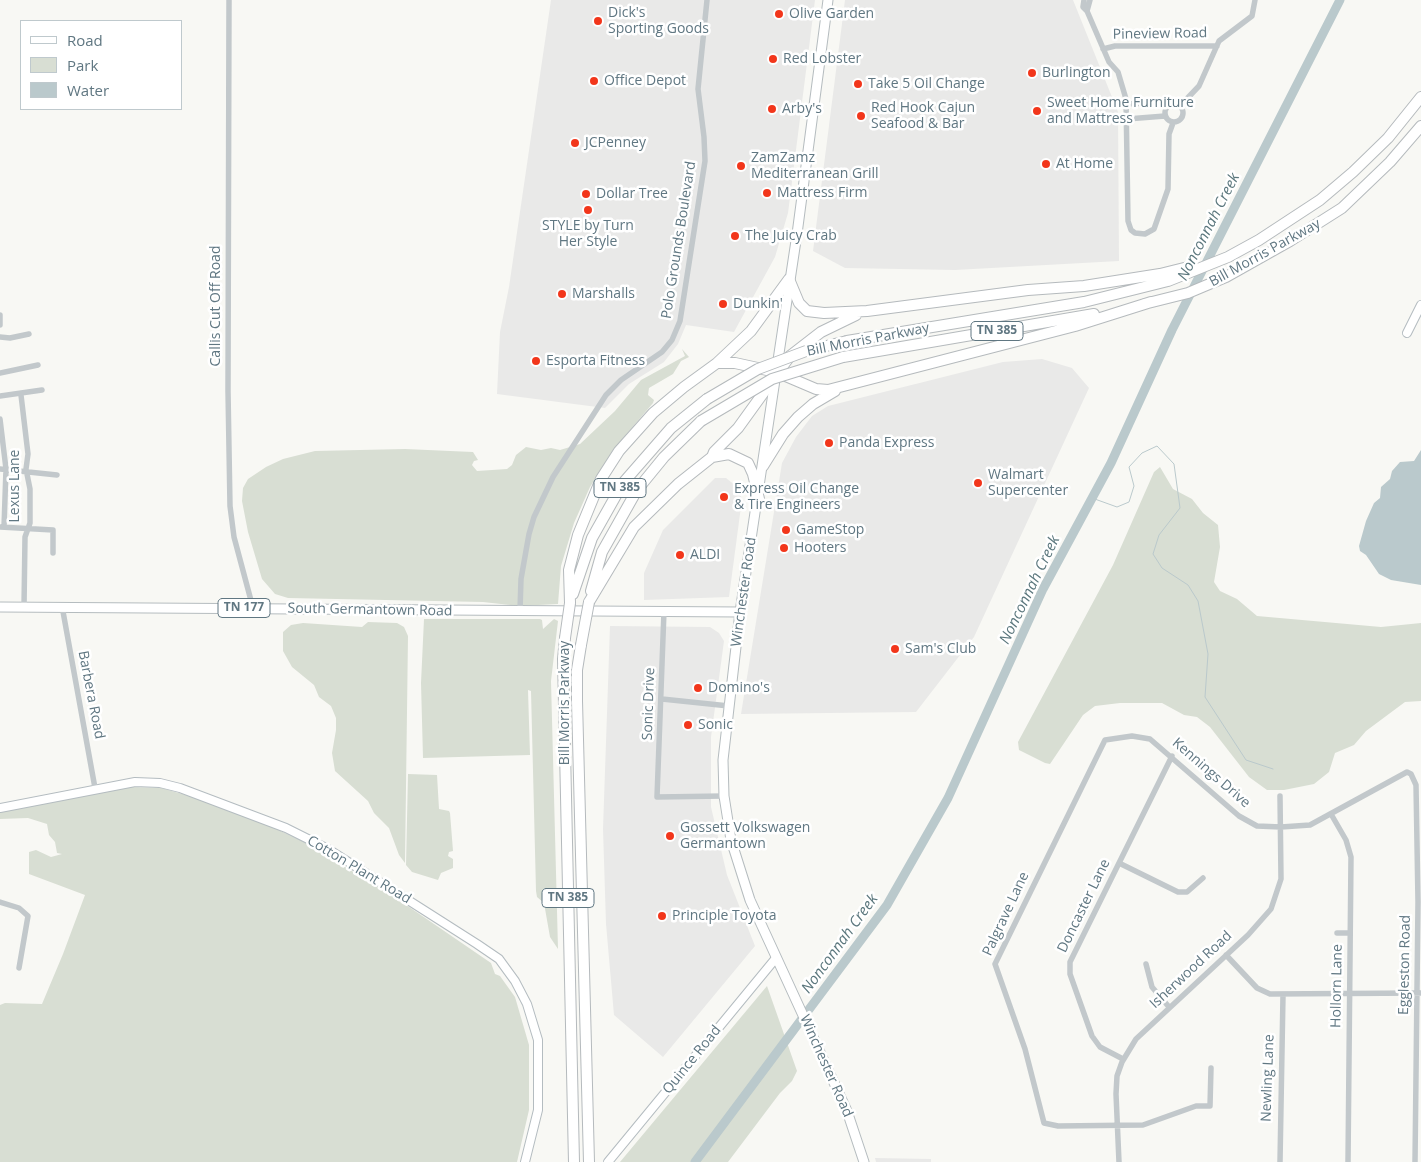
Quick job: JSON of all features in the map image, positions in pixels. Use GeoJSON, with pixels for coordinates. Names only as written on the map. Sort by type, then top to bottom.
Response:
{"type":"FeatureCollection","features":[{"type":"Feature","properties":{"kind":"highway","name":"Bill Morris Parkway"},"geometry":{"type":"LineString","coordinates":[[574,1160],[563,670],[565,638],[570,603],[580,569],[592,538],[623,483],[665,434],[707,399],[758,369],[806,351],[847,341],[1084,302],[1153,285],[1228,257],[1259,240],[1320,200],[1353,172],[1388,138],[1421,97]]}},
{"type":"Feature","properties":{"kind":"highway","name":"Bill Morris Parkway"},"geometry":{"type":"LineString","coordinates":[[588,1162],[577,670],[589,602],[602,552],[632,497],[664,457],[701,421],[772,379],[843,357],[1045,324],[1188,293],[1239,270],[1342,208],[1390,162],[1421,126]]}},
{"type":"Feature","properties":{"kind":"highway"},"geometry":{"type":"LineString","coordinates":[[789,279],[799,303],[806,311],[813,314],[867,311],[1028,290],[1084,286],[1160,274],[1228,257]]}},
{"type":"Feature","properties":{"kind":"highway"},"geometry":{"type":"LineString","coordinates":[[570,603],[569,570],[578,535],[601,479],[619,452],[653,413],[717,363],[751,331],[789,279]]}},
{"type":"Feature","properties":{"kind":"highway"},"geometry":{"type":"LineString","coordinates":[[717,363],[735,363],[776,372],[816,390],[828,390],[1075,326],[1151,302]]}},
{"type":"Feature","properties":{"kind":"highway"},"geometry":{"type":"LineString","coordinates":[[589,602],[634,527],[678,484],[712,457],[714,452],[738,428],[776,372],[790,356],[821,332],[845,318],[867,311]]}},
{"type":"Feature","properties":{"kind":"highway"},"geometry":{"type":"LineString","coordinates":[[763,466],[783,434],[798,417],[826,395],[847,385]]}},
{"type":"Feature","properties":{"kind":"highway"},"geometry":{"type":"LineString","coordinates":[[712,457],[729,454],[748,464],[753,474],[758,499]]}},
{"type":"Feature","properties":{"kind":"main road","name":"Winchester Road"},"geometry":{"type":"LineString","coordinates":[[828,0],[763,466],[740,612],[723,760],[724,796],[740,871],[776,958],[825,1060],[847,1111],[864,1162]]}},
{"type":"Feature","properties":{"kind":"main road","name":"South Germantown Road"},"geometry":{"type":"LineString","coordinates":[[0,607],[740,612]]}},
{"type":"Feature","properties":{"kind":"street","name":"Callis Cut Off Road"},"geometry":{"type":"LineString","coordinates":[[229,0],[228,391],[230,506],[234,537],[253,608]]}},
{"type":"Feature","properties":{"kind":"street","name":"Polo Grounds Boulevard"},"geometry":{"type":"LineString","coordinates":[[520,610],[521,579],[529,534],[534,517],[553,477],[606,395],[621,380],[662,352],[672,340],[680,321],[705,161],[698,89],[707,0]]}},
{"type":"Feature","properties":{"kind":"street"},"geometry":{"type":"LineString","coordinates":[[1084,0],[1083,7],[1088,11],[1109,62],[1118,72],[1126,104],[1128,221],[1131,230],[1140,234],[1145,234],[1154,229],[1168,189],[1169,134],[1172,123]]}},
{"type":"Feature","properties":{"kind":"street"},"geometry":{"type":"LineString","coordinates":[[1088,11],[1090,0]]}},
{"type":"Feature","properties":{"kind":"street"},"geometry":{"type":"LineString","coordinates":[[1180,106],[1199,86],[1219,41],[1252,16],[1255,0]]}},
{"type":"Feature","properties":{"kind":"street","name":"Pineview Road"},"geometry":{"type":"LineString","coordinates":[[1103,49],[1115,46],[1217,46]]}},
{"type":"Feature","properties":{"kind":"street"},"geometry":{"type":"LineString","coordinates":[[1126,104],[1155,102],[1167,107]]}},
{"type":"Feature","properties":{"kind":"street"},"geometry":{"type":"LineString","coordinates":[[1165,116],[1167,107],[1172,104],[1180,106],[1183,110],[1182,119],[1172,123]]}},
{"type":"Feature","properties":{"kind":"street"},"geometry":{"type":"LineString","coordinates":[[1126,119],[1165,116],[1172,123]]}},
{"type":"Feature","properties":{"kind":"street"},"geometry":{"type":"LineString","coordinates":[[1407,333],[1421,305]]}},
{"type":"Feature","properties":{"kind":"street"},"geometry":{"type":"LineString","coordinates":[[0,315],[0,325]]}},
{"type":"Feature","properties":{"kind":"street"},"geometry":{"type":"LineString","coordinates":[[0,336],[10,338],[29,334]]}},
{"type":"Feature","properties":{"kind":"street"},"geometry":{"type":"LineString","coordinates":[[0,374],[38,364]]}},
{"type":"Feature","properties":{"kind":"street"},"geometry":{"type":"LineString","coordinates":[[0,396],[20,395],[42,390]]}},
{"type":"Feature","properties":{"kind":"street","name":"Lexus Lane"},"geometry":{"type":"LineString","coordinates":[[20,395],[28,451],[27,474],[30,514],[25,537],[24,607]]}},
{"type":"Feature","properties":{"kind":"street"},"geometry":{"type":"LineString","coordinates":[[0,419],[3,469],[2,527],[52,530],[53,553]]}},
{"type":"Feature","properties":{"kind":"street"},"geometry":{"type":"LineString","coordinates":[[3,469],[27,474],[57,475]]}},
{"type":"Feature","properties":{"kind":"street","name":"Barbera Road"},"geometry":{"type":"LineString","coordinates":[[62,606],[95,788]]}},
{"type":"Feature","properties":{"kind":"street","name":"Sonic Drive"},"geometry":{"type":"LineString","coordinates":[[664,611],[657,797],[724,796]]}},
{"type":"Feature","properties":{"kind":"street"},"geometry":{"type":"LineString","coordinates":[[662,699],[729,706]]}},
{"type":"Feature","properties":{"kind":"street","name":"Kennings Drive"},"geometry":{"type":"LineString","coordinates":[[1105,740],[1132,736],[1148,738],[1172,756],[1239,816],[1257,826],[1281,828],[1310,825],[1407,772]]}},
{"type":"Feature","properties":{"kind":"street","name":"Palgrave Lane"},"geometry":{"type":"LineString","coordinates":[[1105,740],[995,964],[1025,1049],[1044,1123],[1058,1126],[1117,1125]]}},
{"type":"Feature","properties":{"kind":"street","name":"Doncaster Lane"},"geometry":{"type":"LineString","coordinates":[[1123,1059],[1100,1047],[1092,1036],[1070,968],[1074,952],[1172,756]]}},
{"type":"Feature","properties":{"kind":"street","name":"Eggleston Road"},"geometry":{"type":"LineString","coordinates":[[1407,772],[1414,778],[1416,785],[1419,993],[1415,1162]]}},
{"type":"Feature","properties":{"kind":"street","name":"Cotton Plant Road"},"geometry":{"type":"LineString","coordinates":[[0,808],[95,788],[135,782],[160,783],[201,795],[286,828],[328,849],[499,959],[523,996],[538,1040],[538,1110],[525,1162]]}},
{"type":"Feature","properties":{"kind":"street","name":"Isherwood Road"},"geometry":{"type":"LineString","coordinates":[[1119,1162],[1116,1085],[1123,1059],[1136,1039],[1265,918],[1274,903],[1280,879],[1280,796]]}},
{"type":"Feature","properties":{"kind":"street","name":"Hollorn Lane"},"geometry":{"type":"LineString","coordinates":[[1331,814],[1346,840],[1351,857],[1348,1162]]}},
{"type":"Feature","properties":{"kind":"street"},"geometry":{"type":"LineString","coordinates":[[1119,863],[1178,892],[1187,892],[1203,878]]}},
{"type":"Feature","properties":{"kind":"street"},"geometry":{"type":"LineString","coordinates":[[0,902],[19,908],[28,916],[19,968]]}},
{"type":"Feature","properties":{"kind":"street"},"geometry":{"type":"LineString","coordinates":[[1337,933],[1350,933]]}},
{"type":"Feature","properties":{"kind":"street"},"geometry":{"type":"LineString","coordinates":[[1226,955],[1261,991],[1283,995],[1419,993]]}},
{"type":"Feature","properties":{"kind":"street","name":"Quince Road"},"geometry":{"type":"LineString","coordinates":[[608,1162],[776,958]]}},
{"type":"Feature","properties":{"kind":"street"},"geometry":{"type":"LineString","coordinates":[[1146,964],[1149,982],[1169,1007]]}},
{"type":"Feature","properties":{"kind":"street","name":"Newling Lane"},"geometry":{"type":"LineString","coordinates":[[1280,1162],[1283,995]]}},
{"type":"Feature","properties":{"kind":"street"},"geometry":{"type":"LineString","coordinates":[[1117,1125],[1151,1123],[1196,1106],[1210,1106],[1211,1068]]}},
{"type":"Feature","properties":{"kind":"shaded area"},"geometry":{"type":"Polygon","coordinates":[[[551,0],[815,0],[788,213],[775,257],[734,332],[686,325],[678,344],[664,362],[629,384],[605,408],[497,394],[500,332],[509,287],[551,0]]]}},
{"type":"Feature","properties":{"kind":"shaded area"},"geometry":{"type":"Polygon","coordinates":[[[845,0],[1073,0],[1118,112],[1119,261],[955,270],[845,268],[813,251],[845,0]]]}},
{"type":"Feature","properties":{"kind":"shaded area"},"geometry":{"type":"Polygon","coordinates":[[[1042,359],[1072,368],[1089,388],[974,637],[916,712],[741,714],[782,463],[796,437],[812,416],[828,406],[1003,362],[1042,359]]]}},
{"type":"Feature","properties":{"kind":"shaded area"},"geometry":{"type":"Polygon","coordinates":[[[715,478],[726,478],[736,486],[742,499],[729,597],[644,600],[644,573],[663,530],[715,478]]]}},
{"type":"Feature","properties":{"kind":"shaded area"},"geometry":{"type":"Polygon","coordinates":[[[610,626],[710,627],[719,633],[724,641],[711,737],[711,807],[727,875],[755,946],[663,1057],[614,1015],[606,924],[603,829],[610,626]]]}},
{"type":"Feature","properties":{"kind":"shaded area"},"geometry":{"type":"Polygon","coordinates":[[[875,1158],[931,1159],[931,1162],[876,1162],[875,1158]]]}},
{"type":"Feature","properties":{"kind":"green space"},"geometry":{"type":"Polygon","coordinates":[[[682,349],[689,357],[681,361],[673,374],[649,388],[648,395],[654,400],[653,403],[613,450],[590,487],[574,523],[561,566],[558,604],[519,606],[483,602],[288,598],[275,594],[262,579],[248,532],[242,501],[243,488],[248,479],[266,467],[283,459],[315,451],[405,449],[473,452],[478,460],[474,461],[472,465],[477,471],[507,469],[512,465],[516,455],[526,447],[541,450],[551,448],[560,450],[580,444],[615,411],[641,380],[685,356],[682,349]]]}},
{"type":"Feature","properties":{"kind":"green space"},"geometry":{"type":"Polygon","coordinates":[[[1160,467],[1173,489],[1192,499],[1203,513],[1218,525],[1220,547],[1214,582],[1220,591],[1237,599],[1257,616],[1381,627],[1421,623],[1421,701],[1405,702],[1366,731],[1354,745],[1335,753],[1329,772],[1314,784],[1284,790],[1267,790],[1249,777],[1210,727],[1197,717],[1184,715],[1162,703],[1120,703],[1095,706],[1083,715],[1050,764],[1019,750],[1018,742],[1113,565],[1154,472],[1160,467]]]}},
{"type":"Feature","properties":{"kind":"green space"},"geometry":{"type":"Polygon","coordinates":[[[424,619],[540,619],[542,620],[543,629],[554,619],[558,621],[551,681],[558,949],[550,937],[544,903],[537,897],[536,891],[531,691],[528,690],[530,755],[423,758],[421,683],[424,619]]]}},
{"type":"Feature","properties":{"kind":"green space"},"geometry":{"type":"Polygon","coordinates":[[[368,622],[397,623],[404,627],[408,636],[405,863],[399,855],[389,828],[374,813],[368,801],[335,771],[332,753],[336,718],[331,706],[319,697],[314,685],[292,667],[283,651],[283,632],[291,625],[303,623],[362,627],[368,622]]]}},
{"type":"Feature","properties":{"kind":"green space"},"geometry":{"type":"Polygon","coordinates":[[[408,774],[437,775],[439,809],[449,811],[450,813],[453,851],[449,852],[448,856],[453,859],[453,868],[441,873],[438,880],[412,872],[406,865],[408,774]]]}},
{"type":"Feature","properties":{"kind":"green space"},"geometry":{"type":"Polygon","coordinates":[[[131,787],[161,788],[200,799],[270,826],[304,842],[396,898],[491,963],[495,974],[500,976],[515,997],[529,1045],[529,1110],[517,1162],[0,1162],[0,1005],[5,1003],[42,1004],[85,895],[29,874],[29,852],[36,850],[51,857],[62,854],[57,853],[55,842],[49,835],[47,824],[28,818],[0,819],[0,811],[131,787]]]}},
{"type":"Feature","properties":{"kind":"green space"},"geometry":{"type":"Polygon","coordinates":[[[767,986],[797,1071],[792,1081],[780,1093],[728,1162],[620,1162],[767,986]]]}},
{"type":"Feature","properties":{"kind":"water"},"geometry":{"type":"Polygon","coordinates":[[[1421,450],[1421,585],[1391,580],[1379,574],[1366,555],[1360,551],[1359,546],[1366,521],[1374,503],[1380,498],[1381,487],[1390,479],[1392,471],[1400,462],[1414,461],[1421,450]]]}},
{"type":"Feature","properties":{"kind":"waterway","name":"Nonconnah Creek"},"geometry":{"type":"LineString","coordinates":[[695,1162],[887,905],[948,798],[1043,589],[1111,463],[1172,330],[1340,0]]}},
{"type":"Feature","properties":{"kind":"waterway"},"geometry":{"type":"LineString","coordinates":[[1092,498],[1117,507],[1129,502],[1134,486],[1129,467],[1142,453],[1157,446],[1174,464],[1180,508],[1159,535],[1153,554],[1162,568],[1188,585],[1198,601],[1208,654],[1205,697],[1246,760],[1273,769]]}},
{"type":"Feature","properties":{"kind":"place","name":"Olive Garden"},"geometry":{"type":"Point","coordinates":[779,14]}},
{"type":"Feature","properties":{"kind":"place","name":"Dick's Sporting Goods"},"geometry":{"type":"Point","coordinates":[598,21]}},
{"type":"Feature","properties":{"kind":"place","name":"Red Lobster"},"geometry":{"type":"Point","coordinates":[773,59]}},
{"type":"Feature","properties":{"kind":"place","name":"Burlington"},"geometry":{"type":"Point","coordinates":[1032,73]}},
{"type":"Feature","properties":{"kind":"place","name":"Office Depot"},"geometry":{"type":"Point","coordinates":[594,81]}},
{"type":"Feature","properties":{"kind":"place","name":"Take 5 Oil Change"},"geometry":{"type":"Point","coordinates":[858,84]}},
{"type":"Feature","properties":{"kind":"place","name":"Arby's"},"geometry":{"type":"Point","coordinates":[772,109]}},
{"type":"Feature","properties":{"kind":"place","name":"Sweet Home Furniture and Mattress"},"geometry":{"type":"Point","coordinates":[1037,111]}},
{"type":"Feature","properties":{"kind":"place","name":"Red Hook Cajun Seafood & Bar"},"geometry":{"type":"Point","coordinates":[861,116]}},
{"type":"Feature","properties":{"kind":"place","name":"JCPenney"},"geometry":{"type":"Point","coordinates":[575,143]}},
{"type":"Feature","properties":{"kind":"place","name":"At Home"},"geometry":{"type":"Point","coordinates":[1046,164]}},
{"type":"Feature","properties":{"kind":"place","name":"ZamZamz Mediterranean Grill"},"geometry":{"type":"Point","coordinates":[741,166]}},
{"type":"Feature","properties":{"kind":"place","name":"Mattress Firm"},"geometry":{"type":"Point","coordinates":[767,193]}},
{"type":"Feature","properties":{"kind":"place","name":"Dollar Tree"},"geometry":{"type":"Point","coordinates":[586,194]}},
{"type":"Feature","properties":{"kind":"place","name":"STYLE by Turn Her Style"},"geometry":{"type":"Point","coordinates":[588,210]}},
{"type":"Feature","properties":{"kind":"place","name":"The Juicy Crab"},"geometry":{"type":"Point","coordinates":[735,236]}},
{"type":"Feature","properties":{"kind":"place","name":"Marshalls"},"geometry":{"type":"Point","coordinates":[562,294]}},
{"type":"Feature","properties":{"kind":"place","name":"Dunkin'"},"geometry":{"type":"Point","coordinates":[723,304]}},
{"type":"Feature","properties":{"kind":"place","name":"Esporta Fitness"},"geometry":{"type":"Point","coordinates":[536,361]}},
{"type":"Feature","properties":{"kind":"place","name":"Panda Express"},"geometry":{"type":"Point","coordinates":[829,443]}},
{"type":"Feature","properties":{"kind":"place","name":"Walmart Supercenter"},"geometry":{"type":"Point","coordinates":[978,483]}},
{"type":"Feature","properties":{"kind":"place","name":"Express Oil Change & Tire Engineers"},"geometry":{"type":"Point","coordinates":[724,497]}},
{"type":"Feature","properties":{"kind":"place","name":"GameStop"},"geometry":{"type":"Point","coordinates":[786,530]}},
{"type":"Feature","properties":{"kind":"place","name":"Hooters"},"geometry":{"type":"Point","coordinates":[784,548]}},
{"type":"Feature","properties":{"kind":"place","name":"ALDI"},"geometry":{"type":"Point","coordinates":[680,555]}},
{"type":"Feature","properties":{"kind":"place","name":"Sam's Club"},"geometry":{"type":"Point","coordinates":[895,649]}},
{"type":"Feature","properties":{"kind":"place","name":"Domino's"},"geometry":{"type":"Point","coordinates":[698,688]}},
{"type":"Feature","properties":{"kind":"place","name":"Sonic"},"geometry":{"type":"Point","coordinates":[688,725]}},
{"type":"Feature","properties":{"kind":"place","name":"Gossett Volkswagen Germantown"},"geometry":{"type":"Point","coordinates":[670,836]}},
{"type":"Feature","properties":{"kind":"place","name":"Principle Toyota"},"geometry":{"type":"Point","coordinates":[662,916]}}]}
